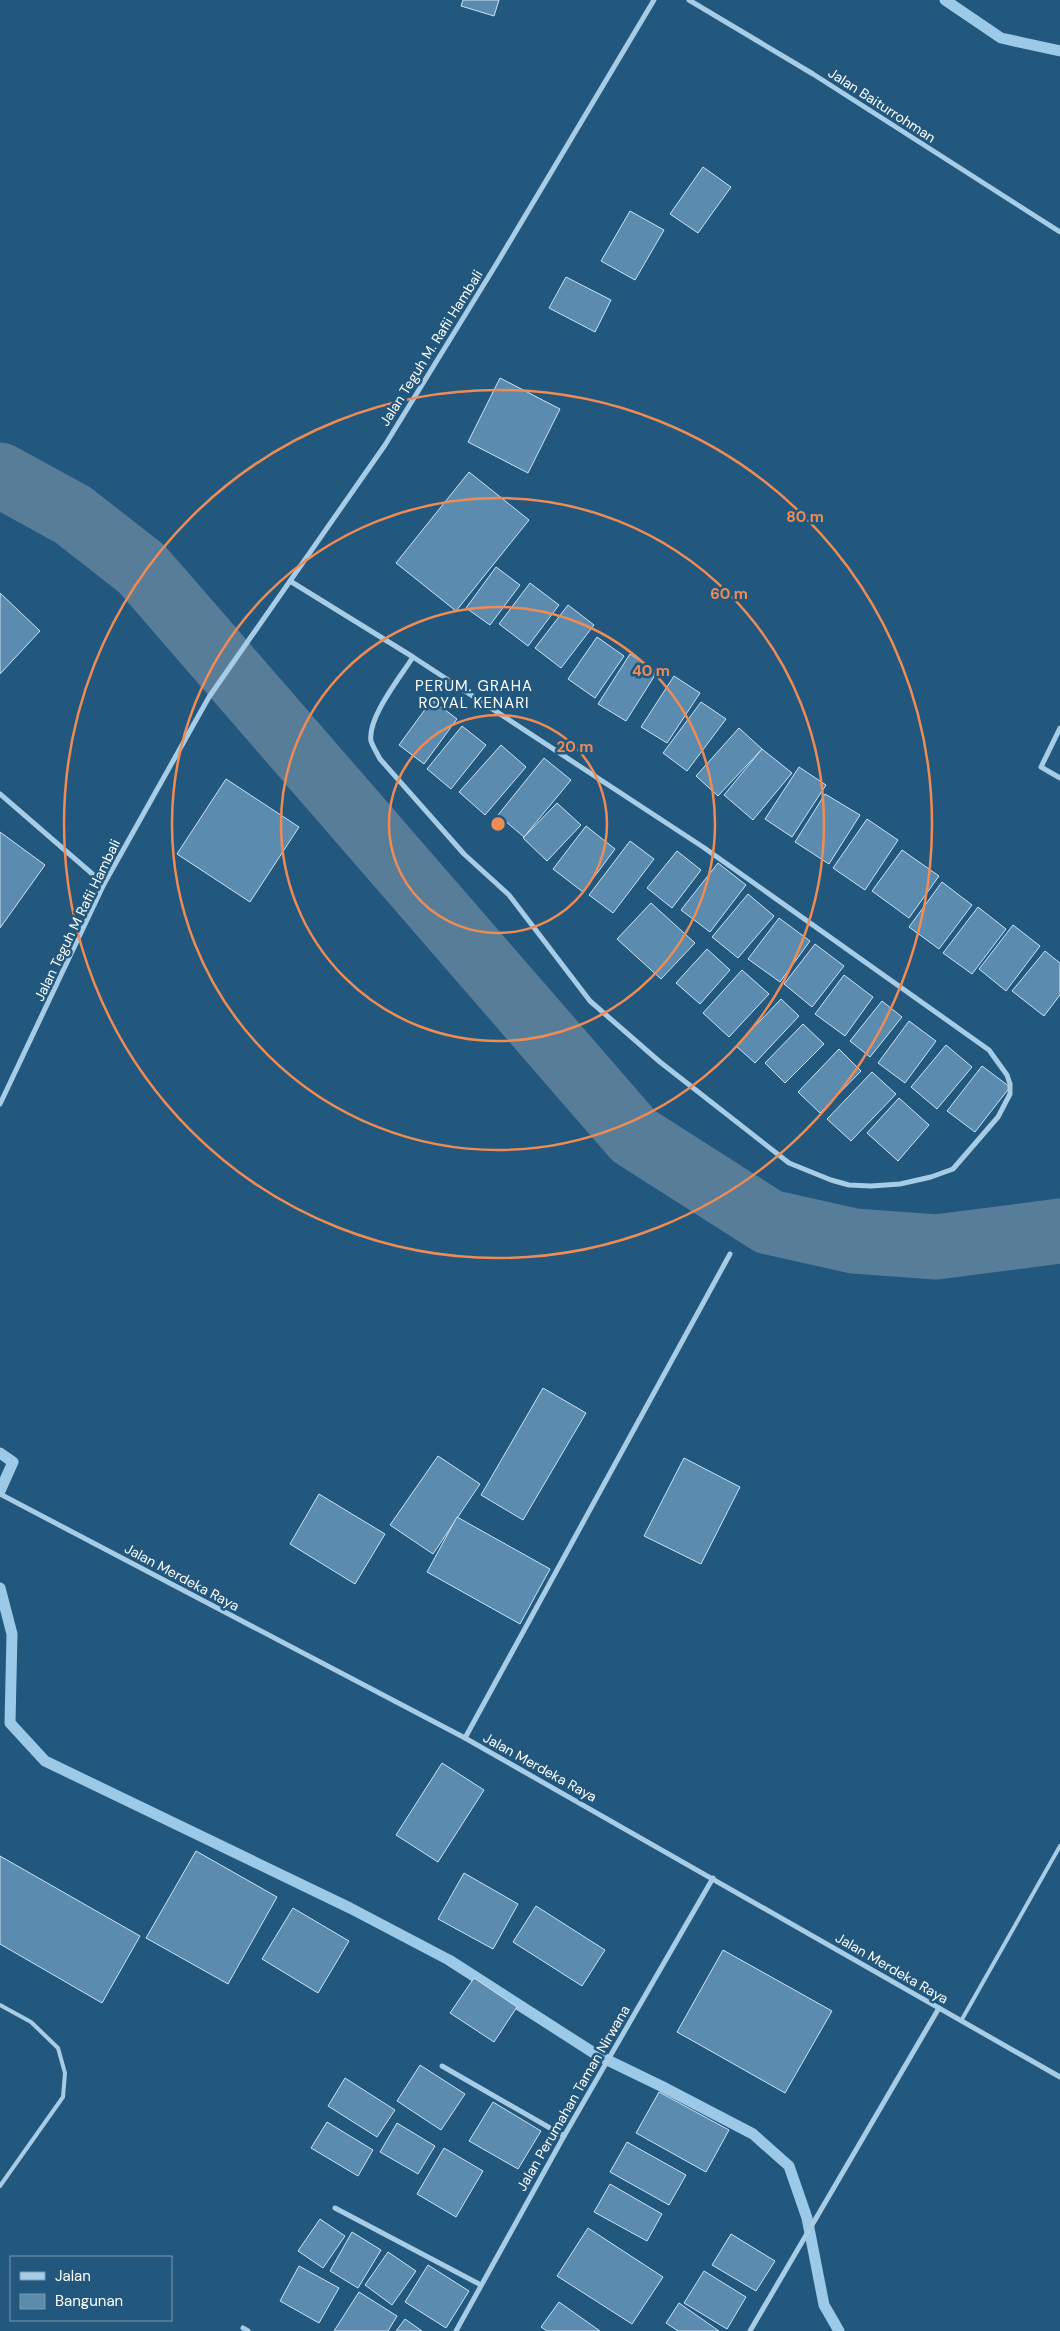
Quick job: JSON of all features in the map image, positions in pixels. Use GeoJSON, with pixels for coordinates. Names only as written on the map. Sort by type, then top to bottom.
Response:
{"type":"FeatureCollection","features":[{"type":"Feature","properties":{"kind":"street","name":"Jalan Teguh M. Rafii Hambali"},"geometry":{"type":"LineString","coordinates":[[209,697],[273,602],[290,581],[385,444],[492,271],[654,0]]}},
{"type":"Feature","properties":{"kind":"street","name":"Jalan Baiturrohman"},"geometry":{"type":"LineString","coordinates":[[689,0],[813,74],[1060,232]]}},
{"type":"Feature","properties":{"kind":"street"},"geometry":{"type":"LineString","coordinates":[[290,581],[413,656],[703,847],[989,1050],[1000,1062],[1010,1084],[1010,1094],[998,1117],[953,1169],[932,1177],[900,1184],[871,1186],[849,1185],[831,1180],[789,1163],[660,1062],[590,1001],[509,895],[464,854],[380,759],[372,741],[372,726],[413,656]]}},
{"type":"Feature","properties":{"kind":"street","name":"Jalan Teguh M Rafii Hambali"},"geometry":{"type":"LineString","coordinates":[[0,1104],[104,884],[209,697]]}},
{"type":"Feature","properties":{"kind":"street"},"geometry":{"type":"LineString","coordinates":[[1060,728],[1041,767],[1060,778]]}},
{"type":"Feature","properties":{"kind":"street"},"geometry":{"type":"LineString","coordinates":[[0,794],[104,884]]}},
{"type":"Feature","properties":{"kind":"street"},"geometry":{"type":"LineString","coordinates":[[465,1738],[730,1254]]}},
{"type":"Feature","properties":{"kind":"street","name":"Jalan Merdeka Raya"},"geometry":{"type":"LineString","coordinates":[[0,1494],[465,1738],[1060,2077]]}},
{"type":"Feature","properties":{"kind":"street","name":"Jalan Perumahan Taman Nirwana"},"geometry":{"type":"LineString","coordinates":[[456,2331],[564,2136],[713,1878]]}},
{"type":"Feature","properties":{"kind":"street"},"geometry":{"type":"LineString","coordinates":[[750,2331],[939,2008]]}},
{"type":"Feature","properties":{"kind":"street"},"geometry":{"type":"LineString","coordinates":[[442,2066],[564,2136]]}},
{"type":"Feature","properties":{"kind":"street"},"geometry":{"type":"LineString","coordinates":[[335,2208],[481,2285]]}},
{"type":"Feature","properties":{"kind":"street"},"geometry":{"type":"LineString","coordinates":[[243,2328],[248,2331]]}},
{"type":"Feature","properties":{"kind":"lane"},"geometry":{"type":"LineString","coordinates":[[961,2021],[1060,1846]]}},
{"type":"Feature","properties":{"kind":"lane"},"geometry":{"type":"LineString","coordinates":[[0,2005],[30,2022],[58,2048],[65,2073],[63,2097],[0,2186]]}},
{"type":"Feature","properties":{"kind":"building"},"geometry":{"type":"Polygon","coordinates":[[[463,0],[499,0],[494,16],[461,6],[463,0]]]}},
{"type":"Feature","properties":{"kind":"building"},"geometry":{"type":"Polygon","coordinates":[[[703,167],[731,187],[698,233],[670,214],[703,167]]]}},
{"type":"Feature","properties":{"kind":"building"},"geometry":{"type":"Polygon","coordinates":[[[630,211],[664,230],[635,280],[601,261],[630,211]]]}},
{"type":"Feature","properties":{"kind":"building"},"geometry":{"type":"Polygon","coordinates":[[[566,277],[611,300],[595,332],[549,308],[566,277]]]}},
{"type":"Feature","properties":{"kind":"building"},"geometry":{"type":"Polygon","coordinates":[[[500,378],[560,409],[528,473],[468,442],[500,378]]]}},
{"type":"Feature","properties":{"kind":"building"},"geometry":{"type":"Polygon","coordinates":[[[469,472],[529,520],[456,611],[396,563],[469,472]]]}},
{"type":"Feature","properties":{"kind":"building"},"geometry":{"type":"Polygon","coordinates":[[[496,567],[520,585],[490,625],[466,608],[496,567]]]}},
{"type":"Feature","properties":{"kind":"building"},"geometry":{"type":"Polygon","coordinates":[[[530,583],[559,605],[528,646],[499,624],[530,583]]]}},
{"type":"Feature","properties":{"kind":"building"},"geometry":{"type":"Polygon","coordinates":[[[0,593],[40,631],[0,674],[0,593]]]}},
{"type":"Feature","properties":{"kind":"building"},"geometry":{"type":"Polygon","coordinates":[[[568,605],[594,625],[561,668],[535,648],[568,605]]]}},
{"type":"Feature","properties":{"kind":"building"},"geometry":{"type":"Polygon","coordinates":[[[597,637],[624,656],[595,698],[568,679],[597,637]]]}},
{"type":"Feature","properties":{"kind":"building"},"geometry":{"type":"Polygon","coordinates":[[[630,654],[657,672],[626,721],[598,704],[630,654]]]}},
{"type":"Feature","properties":{"kind":"building"},"geometry":{"type":"Polygon","coordinates":[[[674,676],[700,693],[667,743],[641,727],[674,676]]]}},
{"type":"Feature","properties":{"kind":"building"},"geometry":{"type":"Polygon","coordinates":[[[432,700],[457,719],[424,764],[399,745],[432,700]]]}},
{"type":"Feature","properties":{"kind":"building"},"geometry":{"type":"Polygon","coordinates":[[[701,702],[726,719],[687,771],[663,753],[701,702]]]}},
{"type":"Feature","properties":{"kind":"building"},"geometry":{"type":"Polygon","coordinates":[[[462,726],[486,745],[451,789],[427,769],[462,726]]]}},
{"type":"Feature","properties":{"kind":"building"},"geometry":{"type":"Polygon","coordinates":[[[739,728],[762,749],[718,796],[696,776],[739,728]]]}},
{"type":"Feature","properties":{"kind":"building"},"geometry":{"type":"Polygon","coordinates":[[[501,745],[526,767],[485,815],[459,792],[501,745]]]}},
{"type":"Feature","properties":{"kind":"building"},"geometry":{"type":"Polygon","coordinates":[[[762,749],[792,773],[753,820],[724,795],[762,749]]]}},
{"type":"Feature","properties":{"kind":"building"},"geometry":{"type":"Polygon","coordinates":[[[544,758],[571,780],[524,837],[498,815],[544,758]]]}},
{"type":"Feature","properties":{"kind":"building"},"geometry":{"type":"Polygon","coordinates":[[[799,767],[826,785],[792,837],[765,819],[799,767]]]}},
{"type":"Feature","properties":{"kind":"building"},"geometry":{"type":"Polygon","coordinates":[[[226,779],[299,827],[250,902],[177,854],[226,779]]]}},
{"type":"Feature","properties":{"kind":"building"},"geometry":{"type":"Polygon","coordinates":[[[825,794],[860,815],[829,864],[795,842],[825,794]]]}},
{"type":"Feature","properties":{"kind":"building"},"geometry":{"type":"Polygon","coordinates":[[[557,803],[581,825],[547,861],[523,838],[557,803]]]}},
{"type":"Feature","properties":{"kind":"building"},"geometry":{"type":"Polygon","coordinates":[[[867,819],[898,840],[865,890],[833,868],[867,819]]]}},
{"type":"Feature","properties":{"kind":"building"},"geometry":{"type":"Polygon","coordinates":[[[586,826],[615,849],[583,892],[553,869],[586,826]]]}},
{"type":"Feature","properties":{"kind":"building"},"geometry":{"type":"Polygon","coordinates":[[[0,832],[45,865],[0,928],[0,832]]]}},
{"type":"Feature","properties":{"kind":"building"},"geometry":{"type":"Polygon","coordinates":[[[630,841],[654,859],[613,913],[589,895],[630,841]]]}},
{"type":"Feature","properties":{"kind":"building"},"geometry":{"type":"Polygon","coordinates":[[[902,850],[939,876],[909,918],[872,891],[902,850]]]}},
{"type":"Feature","properties":{"kind":"building"},"geometry":{"type":"Polygon","coordinates":[[[677,851],[701,870],[672,908],[647,888],[677,851]]]}},
{"type":"Feature","properties":{"kind":"building"},"geometry":{"type":"Polygon","coordinates":[[[718,863],[746,885],[710,932],[681,910],[718,863]]]}},
{"type":"Feature","properties":{"kind":"building"},"geometry":{"type":"Polygon","coordinates":[[[942,882],[972,905],[939,949],[909,927],[942,882]]]}},
{"type":"Feature","properties":{"kind":"building"},"geometry":{"type":"Polygon","coordinates":[[[748,894],[774,916],[738,958],[712,937],[748,894]]]}},
{"type":"Feature","properties":{"kind":"building"},"geometry":{"type":"Polygon","coordinates":[[[651,903],[695,943],[661,979],[617,939],[651,903]]]}},
{"type":"Feature","properties":{"kind":"building"},"geometry":{"type":"Polygon","coordinates":[[[978,907],[1006,929],[972,974],[943,953],[978,907]]]}},
{"type":"Feature","properties":{"kind":"building"},"geometry":{"type":"Polygon","coordinates":[[[779,918],[810,941],[780,982],[748,959],[779,918]]]}},
{"type":"Feature","properties":{"kind":"building"},"geometry":{"type":"Polygon","coordinates":[[[1013,925],[1040,946],[1006,991],[979,969],[1013,925]]]}},
{"type":"Feature","properties":{"kind":"building"},"geometry":{"type":"Polygon","coordinates":[[[815,944],[844,966],[812,1007],[784,984],[815,944]]]}},
{"type":"Feature","properties":{"kind":"building"},"geometry":{"type":"Polygon","coordinates":[[[707,949],[730,970],[700,1004],[676,983],[707,949]]]}},
{"type":"Feature","properties":{"kind":"building"},"geometry":{"type":"Polygon","coordinates":[[[1045,951],[1060,963],[1060,995],[1044,1016],[1012,991],[1045,951]]]}},
{"type":"Feature","properties":{"kind":"building"},"geometry":{"type":"Polygon","coordinates":[[[742,970],[769,994],[729,1037],[703,1013],[742,970]]]}},
{"type":"Feature","properties":{"kind":"building"},"geometry":{"type":"Polygon","coordinates":[[[844,975],[873,997],[845,1036],[815,1014],[844,975]]]}},
{"type":"Feature","properties":{"kind":"building"},"geometry":{"type":"Polygon","coordinates":[[[781,999],[799,1016],[755,1063],[736,1046],[781,999]]]}},
{"type":"Feature","properties":{"kind":"building"},"geometry":{"type":"Polygon","coordinates":[[[882,1001],[902,1017],[870,1057],[850,1041],[882,1001]]]}},
{"type":"Feature","properties":{"kind":"building"},"geometry":{"type":"Polygon","coordinates":[[[909,1021],[936,1041],[905,1083],[878,1063],[909,1021]]]}},
{"type":"Feature","properties":{"kind":"building"},"geometry":{"type":"Polygon","coordinates":[[[803,1024],[824,1044],[785,1083],[765,1063],[803,1024]]]}},
{"type":"Feature","properties":{"kind":"building"},"geometry":{"type":"Polygon","coordinates":[[[946,1045],[972,1067],[937,1109],[911,1087],[946,1045]]]}},
{"type":"Feature","properties":{"kind":"building"},"geometry":{"type":"Polygon","coordinates":[[[839,1049],[861,1071],[820,1113],[798,1092],[839,1049]]]}},
{"type":"Feature","properties":{"kind":"building"},"geometry":{"type":"Polygon","coordinates":[[[982,1066],[1010,1087],[975,1132],[947,1111],[982,1066]]]}},
{"type":"Feature","properties":{"kind":"building"},"geometry":{"type":"Polygon","coordinates":[[[872,1072],[896,1094],[851,1141],[827,1119],[872,1072]]]}},
{"type":"Feature","properties":{"kind":"building"},"geometry":{"type":"Polygon","coordinates":[[[899,1098],[929,1125],[898,1161],[867,1133],[899,1098]]]}},
{"type":"Feature","properties":{"kind":"building"},"geometry":{"type":"Polygon","coordinates":[[[543,1388],[586,1413],[523,1520],[481,1495],[543,1388]]]}},
{"type":"Feature","properties":{"kind":"building"},"geometry":{"type":"Polygon","coordinates":[[[438,1456],[480,1484],[433,1554],[390,1525],[438,1456]]]}},
{"type":"Feature","properties":{"kind":"building"},"geometry":{"type":"Polygon","coordinates":[[[684,1458],[740,1487],[701,1564],[644,1536],[684,1458]]]}},
{"type":"Feature","properties":{"kind":"building"},"geometry":{"type":"Polygon","coordinates":[[[319,1494],[385,1534],[355,1584],[290,1544],[319,1494]]]}},
{"type":"Feature","properties":{"kind":"building"},"geometry":{"type":"Polygon","coordinates":[[[457,1517],[550,1569],[520,1624],[427,1572],[457,1517]]]}},
{"type":"Feature","properties":{"kind":"building"},"geometry":{"type":"Polygon","coordinates":[[[442,1763],[484,1790],[438,1862],[396,1835],[442,1763]]]}},
{"type":"Feature","properties":{"kind":"building"},"geometry":{"type":"Polygon","coordinates":[[[196,1851],[277,1897],[228,1984],[146,1938],[196,1851]]]}},
{"type":"Feature","properties":{"kind":"building"},"geometry":{"type":"Polygon","coordinates":[[[0,1856],[140,1936],[102,2003],[0,1944],[0,1856]]]}},
{"type":"Feature","properties":{"kind":"building"},"geometry":{"type":"Polygon","coordinates":[[[464,1873],[518,1904],[493,1949],[438,1919],[464,1873]]]}},
{"type":"Feature","properties":{"kind":"building"},"geometry":{"type":"Polygon","coordinates":[[[536,1906],[605,1950],[582,1986],[513,1942],[536,1906]]]}},
{"type":"Feature","properties":{"kind":"building"},"geometry":{"type":"Polygon","coordinates":[[[293,1908],[349,1941],[318,1993],[262,1959],[293,1908]]]}},
{"type":"Feature","properties":{"kind":"building"},"geometry":{"type":"Polygon","coordinates":[[[723,1950],[832,2011],[785,2093],[677,2032],[723,1950]]]}},
{"type":"Feature","properties":{"kind":"building"},"geometry":{"type":"Polygon","coordinates":[[[474,1978],[517,2007],[494,2042],[450,2013],[474,1978]]]}},
{"type":"Feature","properties":{"kind":"building"},"geometry":{"type":"Polygon","coordinates":[[[420,2065],[465,2094],[441,2130],[397,2101],[420,2065]]]}},
{"type":"Feature","properties":{"kind":"building"},"geometry":{"type":"Polygon","coordinates":[[[345,2078],[395,2110],[377,2137],[328,2106],[345,2078]]]}},
{"type":"Feature","properties":{"kind":"building"},"geometry":{"type":"Polygon","coordinates":[[[659,2092],[729,2130],[706,2172],[636,2133],[659,2092]]]}},
{"type":"Feature","properties":{"kind":"building"},"geometry":{"type":"Polygon","coordinates":[[[493,2102],[541,2131],[518,2169],[469,2141],[493,2102]]]}},
{"type":"Feature","properties":{"kind":"building"},"geometry":{"type":"Polygon","coordinates":[[[327,2122],[373,2150],[358,2176],[311,2148],[327,2122]]]}},
{"type":"Feature","properties":{"kind":"building"},"geometry":{"type":"Polygon","coordinates":[[[397,2123],[435,2146],[418,2174],[380,2152],[397,2123]]]}},
{"type":"Feature","properties":{"kind":"building"},"geometry":{"type":"Polygon","coordinates":[[[627,2142],[686,2175],[669,2205],[610,2172],[627,2142]]]}},
{"type":"Feature","properties":{"kind":"building"},"geometry":{"type":"Polygon","coordinates":[[[444,2148],[483,2171],[456,2217],[417,2194],[444,2148]]]}},
{"type":"Feature","properties":{"kind":"building"},"geometry":{"type":"Polygon","coordinates":[[[610,2184],[662,2214],[647,2241],[594,2212],[610,2184]]]}},
{"type":"Feature","properties":{"kind":"building"},"geometry":{"type":"Polygon","coordinates":[[[320,2219],[345,2236],[323,2268],[298,2251],[320,2219]]]}},
{"type":"Feature","properties":{"kind":"building"},"geometry":{"type":"Polygon","coordinates":[[[588,2228],[663,2277],[632,2324],[557,2276],[588,2228]]]}},
{"type":"Feature","properties":{"kind":"building"},"geometry":{"type":"Polygon","coordinates":[[[352,2232],[381,2250],[358,2288],[330,2271],[352,2232]]]}},
{"type":"Feature","properties":{"kind":"building"},"geometry":{"type":"Polygon","coordinates":[[[731,2234],[775,2261],[756,2291],[712,2265],[731,2234]]]}},
{"type":"Feature","properties":{"kind":"building"},"geometry":{"type":"Polygon","coordinates":[[[388,2252],[416,2271],[392,2305],[365,2285],[388,2252]]]}},
{"type":"Feature","properties":{"kind":"building"},"geometry":{"type":"Polygon","coordinates":[[[428,2265],[469,2291],[446,2328],[405,2302],[428,2265]]]}},
{"type":"Feature","properties":{"kind":"building"},"geometry":{"type":"Polygon","coordinates":[[[299,2266],[339,2288],[319,2323],[280,2301],[299,2266]]]}},
{"type":"Feature","properties":{"kind":"building"},"geometry":{"type":"Polygon","coordinates":[[[704,2271],[746,2297],[727,2329],[684,2303],[704,2271]]]}},
{"type":"Feature","properties":{"kind":"building"},"geometry":{"type":"Polygon","coordinates":[[[359,2292],[397,2316],[388,2331],[334,2331],[359,2292]]]}},
{"type":"Feature","properties":{"kind":"building"},"geometry":{"type":"Polygon","coordinates":[[[559,2302],[600,2331],[547,2331],[541,2327],[559,2302]]]}},
{"type":"Feature","properties":{"kind":"building"},"geometry":{"type":"Polygon","coordinates":[[[679,2303],[719,2331],[678,2331],[666,2323],[679,2303]]]}},
{"type":"Feature","properties":{"kind":"building"},"geometry":{"type":"Polygon","coordinates":[[[405,2319],[422,2331],[396,2331],[405,2319]]]}},
{"type":"Feature","properties":{"kind":"waterway"},"geometry":{"type":"LineString","coordinates":[[945,0],[1001,38],[1060,51]]}},
{"type":"Feature","properties":{"kind":"waterway"},"geometry":{"type":"LineString","coordinates":[[0,475],[73,515],[142,569],[634,1136],[769,1222],[854,1241],[936,1247],[1060,1231]]}},
{"type":"Feature","properties":{"kind":"waterway"},"geometry":{"type":"LineString","coordinates":[[0,1453],[13,1462],[0,1491]]}},
{"type":"Feature","properties":{"kind":"waterway"},"geometry":{"type":"LineString","coordinates":[[0,1588],[12,1634],[10,1723],[45,1761],[350,1908],[449,1960],[597,2055],[753,2134],[789,2166],[807,2218],[824,2305],[839,2331]]}},
{"type":"Feature","properties":{"kind":"district","name":"PERUM. GRAHA ROYAL KENARI"},"geometry":{"type":"Point","coordinates":[474,694]}}]}
